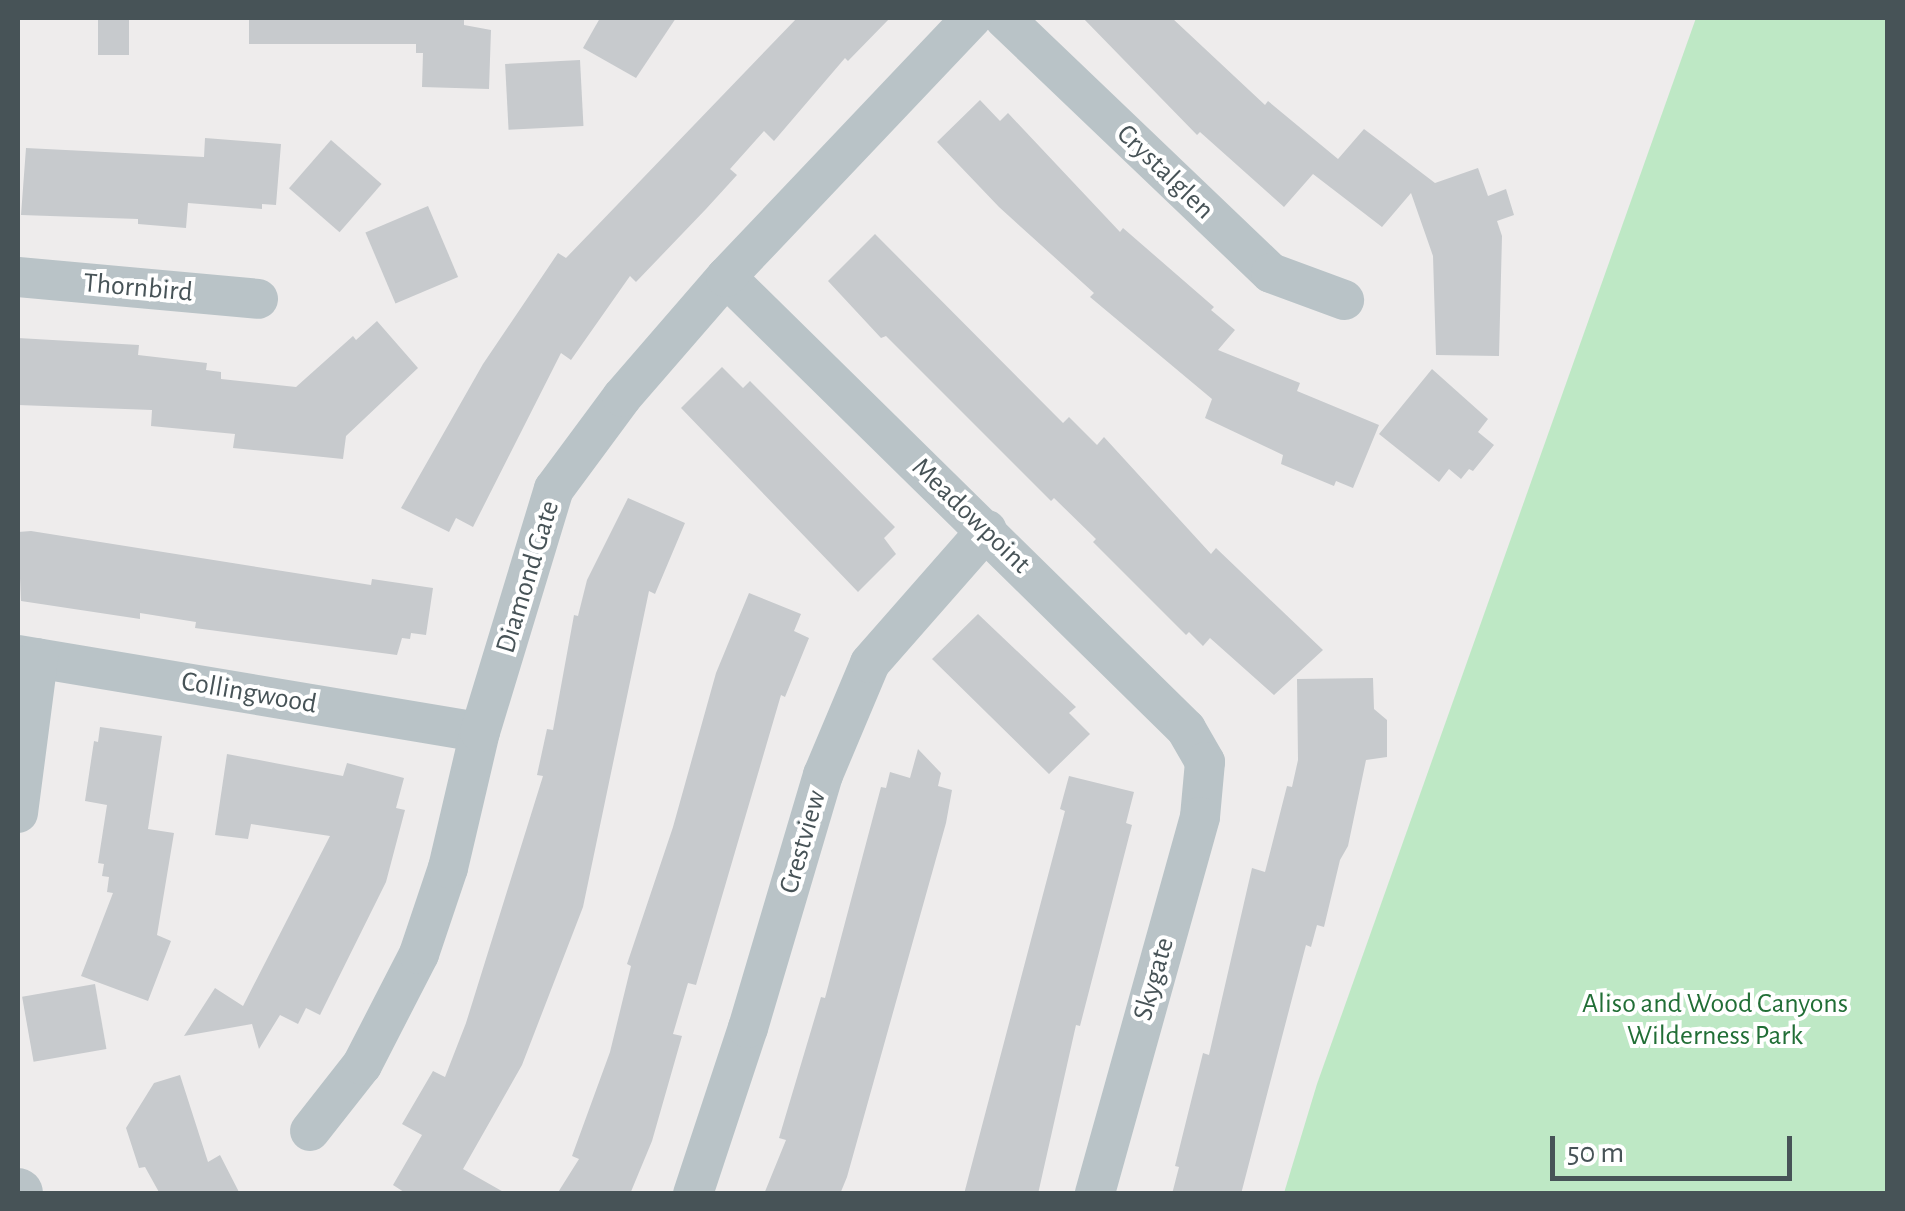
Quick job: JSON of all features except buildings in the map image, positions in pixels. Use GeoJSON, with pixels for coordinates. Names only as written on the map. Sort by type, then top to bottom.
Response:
{"type":"FeatureCollection","features":[{"type":"Feature","properties":{"kind":"street","name":"Diamond Gate"},"geometry":{"type":"LineString","coordinates":[[310,1131],[362,1065],[419,954],[448,868],[480,732],[554,490],[622,397],[726,277],[972,18]]}},
{"type":"Feature","properties":{"kind":"street","name":"Crystalglen"},"geometry":{"type":"LineString","coordinates":[[1004,18],[1271,272],[1344,300]]}},
{"type":"Feature","properties":{"kind":"street","name":"Thornbird"},"geometry":{"type":"LineString","coordinates":[[18,277],[258,299]]}},
{"type":"Feature","properties":{"kind":"street","name":"Meadowpoint"},"geometry":{"type":"LineString","coordinates":[[726,277],[1186,729],[1205,762]]}},
{"type":"Feature","properties":{"kind":"street","name":"Crestview"},"geometry":{"type":"LineString","coordinates":[[693,1194],[748,1028],[823,775],[870,662],[986,530]]}},
{"type":"Feature","properties":{"kind":"street","name":"Collingwood"},"geometry":{"type":"LineString","coordinates":[[28,657],[480,732]]}},
{"type":"Feature","properties":{"kind":"street"},"geometry":{"type":"LineString","coordinates":[[18,813],[28,657]]}},
{"type":"Feature","properties":{"kind":"street","name":"Skygate"},"geometry":{"type":"LineString","coordinates":[[1095,1194],[1200,816],[1205,762]]}},
{"type":"Feature","properties":{"kind":"green space","name":"Aliso and Wood Canyons Wilderness Park"},"geometry":{"type":"Polygon","coordinates":[[[1696,18],[1887,18],[1887,1193],[1284,1193],[1317,1084],[1696,18]]]}}]}
